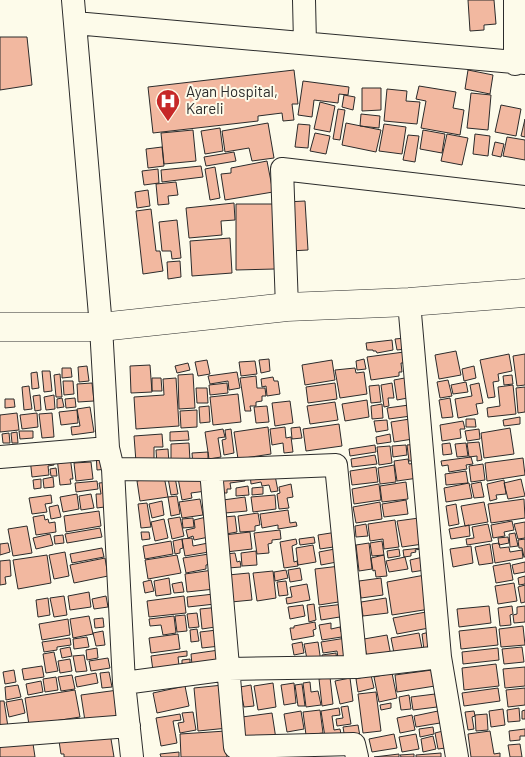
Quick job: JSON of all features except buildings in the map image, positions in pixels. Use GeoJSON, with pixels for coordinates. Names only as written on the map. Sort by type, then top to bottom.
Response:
{"type":"FeatureCollection","features":[{"type":"Feature","properties":{"kind":"main road"},"geometry":{"type":"LineString","coordinates":[[0,327],[101,327],[287,306],[409,302],[525,293]]}},
{"type":"Feature","properties":{"kind":"street"},"geometry":{"type":"LineString","coordinates":[[74,0],[111,458],[124,683],[132,757]]}},
{"type":"Feature","properties":{"kind":"street"},"geometry":{"type":"LineString","coordinates":[[304,0],[305,43]]}},
{"type":"Feature","properties":{"kind":"street"},"geometry":{"type":"LineString","coordinates":[[75,23],[520,63],[515,0]]}},
{"type":"Feature","properties":{"kind":"street"},"geometry":{"type":"LineString","coordinates":[[287,306],[282,169],[525,197]]}},
{"type":"Feature","properties":{"kind":"street"},"geometry":{"type":"LineString","coordinates":[[409,302],[440,657],[457,757]]}},
{"type":"Feature","properties":{"kind":"street"},"geometry":{"type":"LineString","coordinates":[[0,457],[111,458],[211,470],[336,465],[356,667]]}},
{"type":"Feature","properties":{"kind":"street"},"geometry":{"type":"LineString","coordinates":[[211,470],[235,747],[354,744],[357,757]]}},
{"type":"Feature","properties":{"kind":"street"},"geometry":{"type":"LineString","coordinates":[[124,683],[229,669],[356,667],[440,657]]}},
{"type":"Feature","properties":{"kind":"street"},"geometry":{"type":"LineString","coordinates":[[0,736],[129,726]]}},
{"type":"Feature","properties":{"kind":"place","name":"Ayan Hospital, Kareli"},"geometry":{"type":"Point","coordinates":[168,122]}}]}
